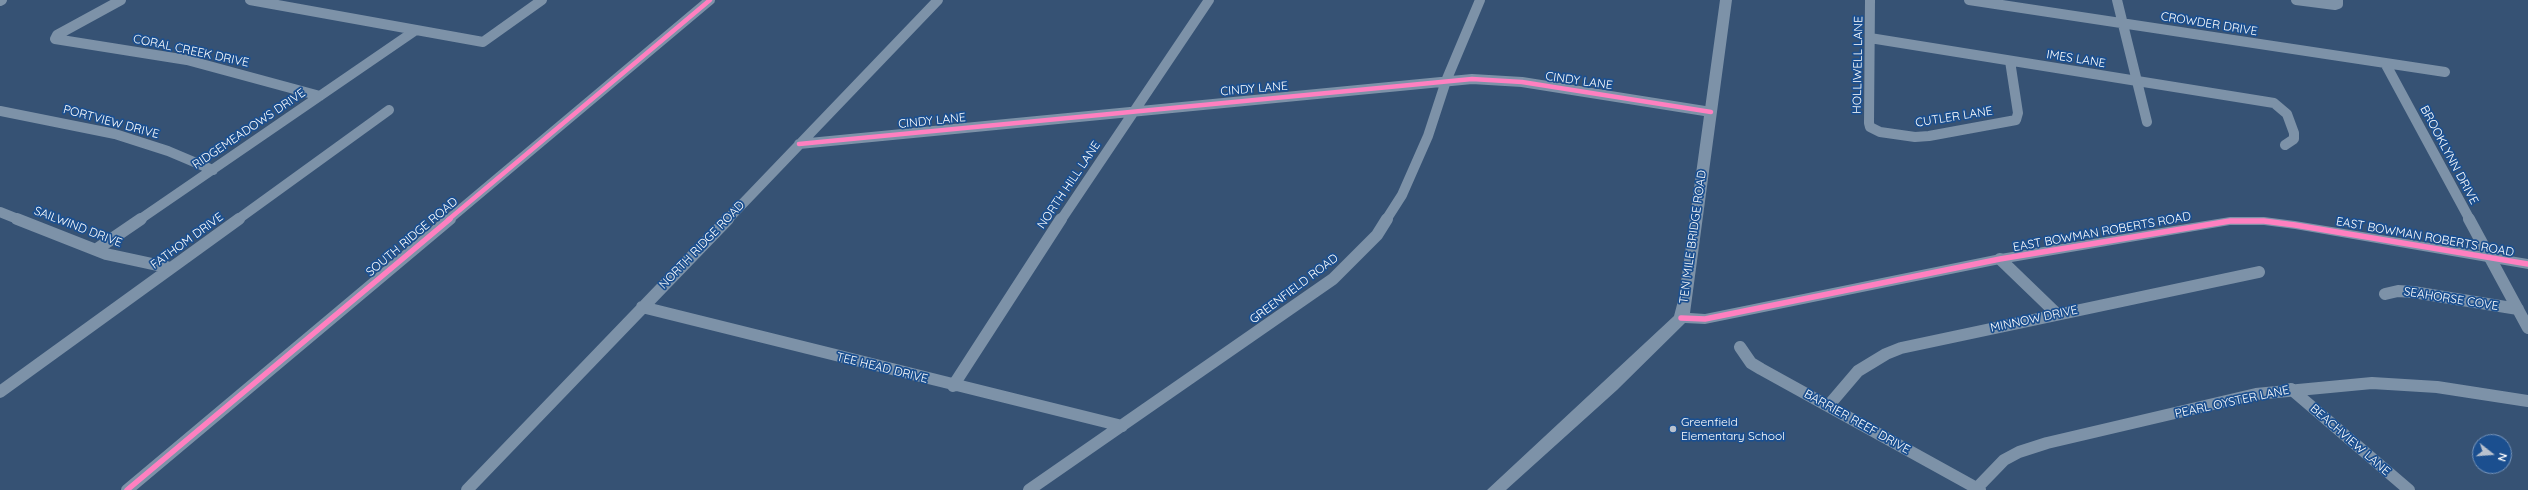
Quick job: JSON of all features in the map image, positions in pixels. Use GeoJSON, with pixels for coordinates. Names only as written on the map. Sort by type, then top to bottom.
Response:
{"type":"FeatureCollection","features":[{"type":"Feature","properties":{"kind":"street","name":"CORAL CREEK DRIVE"},"geometry":{"type":"LineString","coordinates":[[121,0],[54,38],[194,61],[320,96]]}},
{"type":"Feature","properties":{"kind":"street"},"geometry":{"type":"LineString","coordinates":[[250,0],[483,42],[542,0]]}},
{"type":"Feature","properties":{"kind":"street","name":"SOUTH RIDGE ROAD"},"geometry":{"type":"LineString","coordinates":[[127,490],[710,0]]}},
{"type":"Feature","properties":{"kind":"street","name":"NORTH RIDGE ROAD"},"geometry":{"type":"LineString","coordinates":[[467,490],[938,0]]}},
{"type":"Feature","properties":{"kind":"street","name":"NORTH HILL LANE"},"geometry":{"type":"LineString","coordinates":[[953,386],[1022,277],[1210,0]]}},
{"type":"Feature","properties":{"kind":"street","name":"GREENFIELD ROAD"},"geometry":{"type":"LineString","coordinates":[[1029,490],[1292,308],[1332,279],[1355,259],[1376,235],[1402,195],[1428,136],[1446,81],[1480,0]]}},
{"type":"Feature","properties":{"kind":"street","name":"TEN MILE BRIDGE ROAD"},"geometry":{"type":"LineString","coordinates":[[1495,490],[1610,386],[1681,318],[1686,297],[1726,0]]}},
{"type":"Feature","properties":{"kind":"street","name":"HOLLIWELL LANE"},"geometry":{"type":"LineString","coordinates":[[1870,0],[1869,123],[1873,129]]}},
{"type":"Feature","properties":{"kind":"street","name":"CROWDER DRIVE"},"geometry":{"type":"LineString","coordinates":[[1969,0],[2445,72]]}},
{"type":"Feature","properties":{"kind":"street"},"geometry":{"type":"LineString","coordinates":[[2117,0],[2147,122]]}},
{"type":"Feature","properties":{"kind":"street"},"geometry":{"type":"LineString","coordinates":[[2296,0],[2338,2]]}},
{"type":"Feature","properties":{"kind":"street","name":"RIDGEMEADOWS DRIVE"},"geometry":{"type":"LineString","coordinates":[[97,249],[416,30]]}},
{"type":"Feature","properties":{"kind":"street","name":"IMES LANE"},"geometry":{"type":"LineString","coordinates":[[1870,38],[2278,105],[2286,114],[2294,133],[2294,138],[2285,145]]}},
{"type":"Feature","properties":{"kind":"street","name":"CUTLER LANE"},"geometry":{"type":"LineString","coordinates":[[1873,129],[1885,134],[1915,137],[1943,134],[2016,120],[2018,113],[2010,61]]}},
{"type":"Feature","properties":{"kind":"street","name":"BROOKLYNN DRIVE"},"geometry":{"type":"LineString","coordinates":[[2385,63],[2528,328]]}},
{"type":"Feature","properties":{"kind":"street","name":"CINDY LANE"},"geometry":{"type":"LineString","coordinates":[[799,144],[1136,110],[1472,79],[1522,82],[1711,112]]}},
{"type":"Feature","properties":{"kind":"street","name":"FATHOM DRIVE"},"geometry":{"type":"LineString","coordinates":[[0,392],[389,110]]}},
{"type":"Feature","properties":{"kind":"street","name":"PORTVIEW DRIVE"},"geometry":{"type":"LineString","coordinates":[[0,111],[49,119],[115,134],[168,151],[213,170]]}},
{"type":"Feature","properties":{"kind":"street","name":"SAILWIND DRIVE"},"geometry":{"type":"LineString","coordinates":[[0,212],[97,249],[106,254],[171,268]]}},
{"type":"Feature","properties":{"kind":"street","name":"EAST BOWMAN ROBERTS ROAD"},"geometry":{"type":"LineString","coordinates":[[1681,318],[1705,319],[2000,259],[2230,221],[2264,221],[2295,225],[2528,264]]}},
{"type":"Feature","properties":{"kind":"street"},"geometry":{"type":"LineString","coordinates":[[2000,259],[2057,314]]}},
{"type":"Feature","properties":{"kind":"street","name":"MINNOW DRIVE"},"geometry":{"type":"LineString","coordinates":[[1829,405],[1858,371],[1886,354],[1921,343],[2259,272]]}},
{"type":"Feature","properties":{"kind":"street","name":"SEAHORSE COVE"},"geometry":{"type":"LineString","coordinates":[[2384,294],[2398,291],[2412,292],[2518,309]]}},
{"type":"Feature","properties":{"kind":"street","name":"TEE HEAD DRIVE"},"geometry":{"type":"LineString","coordinates":[[642,307],[953,386],[1122,426]]}},
{"type":"Feature","properties":{"kind":"street","name":"BARRIER REEF DRIVE"},"geometry":{"type":"LineString","coordinates":[[1740,347],[1751,363],[1979,489]]}},
{"type":"Feature","properties":{"kind":"street","name":"PEARL OYSTER LANE"},"geometry":{"type":"LineString","coordinates":[[1979,489],[2004,460],[2019,452],[2047,443],[2240,398],[2291,389],[2372,383],[2483,392],[2528,401]]}},
{"type":"Feature","properties":{"kind":"street","name":"BEACHVIEW LANE"},"geometry":{"type":"LineString","coordinates":[[2291,389],[2409,490]]}},
{"type":"Feature","properties":{"kind":"cycle path"},"geometry":{"type":"LineString","coordinates":[[127,490],[710,0]]}},
{"type":"Feature","properties":{"kind":"cycle path"},"geometry":{"type":"LineString","coordinates":[[799,144],[1472,79],[1522,82],[1711,112]]}},
{"type":"Feature","properties":{"kind":"cycle path"},"geometry":{"type":"LineString","coordinates":[[1681,318],[1705,319],[2000,259],[2230,221],[2264,221],[2295,225],[2528,264]]}},
{"type":"Feature","properties":{"kind":"place","name":"Greenfield Elementary School"},"geometry":{"type":"Point","coordinates":[1673,429]}}]}
